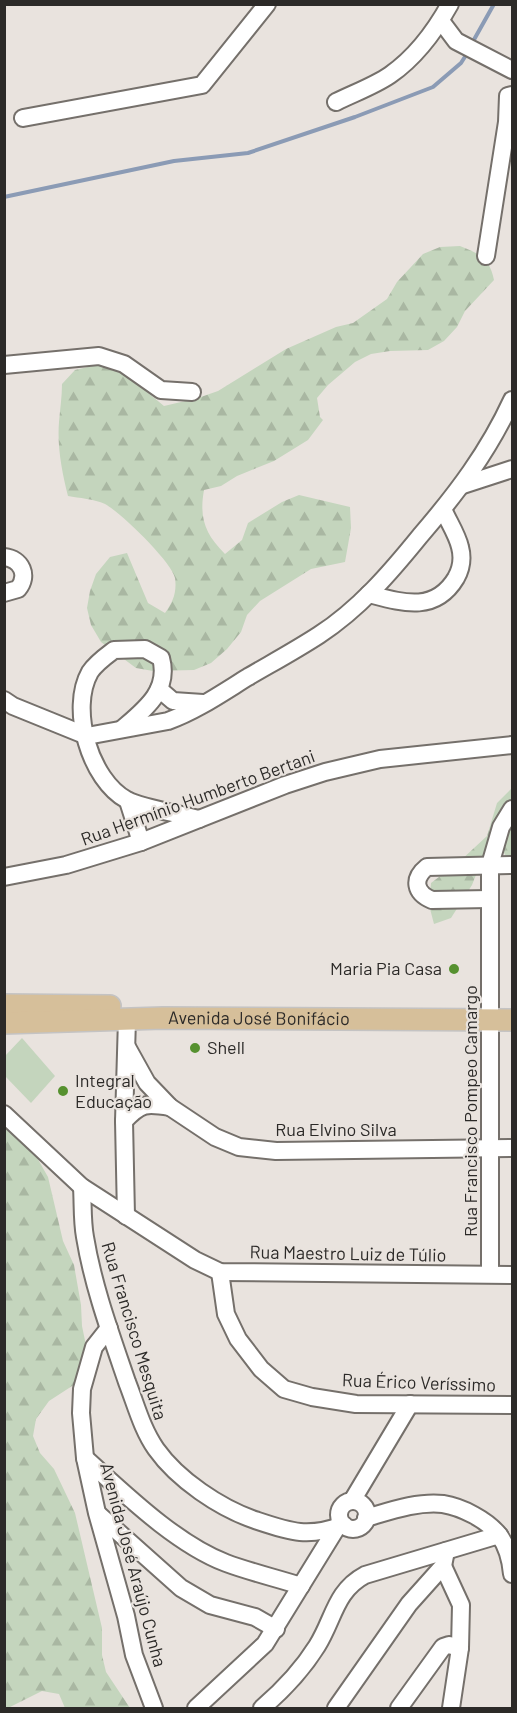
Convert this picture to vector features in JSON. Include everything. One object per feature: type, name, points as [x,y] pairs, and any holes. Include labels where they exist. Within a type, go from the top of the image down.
[{"type":"main road","name":"Avenida José Bonifácio","points":[[4,1005],[491,1013],[513,1020]]},
{"type":"main road","name":"Avenida José Bonifácio","points":[[4,1023],[491,1013],[513,1007]]},
{"type":"street","points":[[23,118],[202,85],[267,4]]},
{"type":"street","points":[[336,102],[388,76],[410,59],[441,21],[450,4]]},
{"type":"street","points":[[441,21],[456,41],[513,70]]},
{"type":"street","points":[[486,256],[507,122],[508,96],[513,95]]},
{"type":"street","points":[[4,365],[99,356],[124,364],[161,390],[192,392]]},
{"type":"street","points":[[4,700],[13,706],[87,736],[168,721],[204,703],[320,634],[387,577],[462,485],[513,400]]},
{"type":"street","points":[[488,445],[492,457],[500,465],[513,469]]},
{"type":"street","points":[[462,485],[513,469]]},
{"type":"street","points":[[369,594],[400,602],[420,603],[439,598],[452,584],[461,569],[461,548],[443,509]]},
{"type":"street","points":[[4,558],[14,559],[19,563],[24,574],[18,589],[4,593]]},
{"type":"street","points":[[122,729],[150,705],[159,689],[163,665],[161,658],[145,649],[114,650],[91,671],[83,691],[82,715],[96,767],[109,787],[128,801],[199,819]]},
{"type":"street","points":[[159,689],[173,701],[204,703]]},
{"type":"street","name":"Rua Hermínio Humberto Bertani","points":[[4,877],[66,865],[141,842],[285,785],[369,762],[509,746]]},
{"type":"street","points":[[128,801],[141,842]]},
{"type":"street","name":"Rua Francisco Pompeo Camargo","points":[[490,1274],[490,865],[501,827],[513,809]]},
{"type":"street","points":[[489,899],[432,900],[424,897],[418,890],[416,881],[420,872],[427,867],[513,865]]},
{"type":"street","name":"Rua Francisco Mesquita","points":[[126,1216],[124,1121],[127,1019]]},
{"type":"street","name":"Rua Elvino Silva","points":[[127,1047],[147,1083],[170,1107],[215,1137],[240,1147],[276,1150],[513,1148]]},
{"type":"street","points":[[124,1121],[135,1109],[143,1105],[170,1107]]},
{"type":"street","points":[[4,1114],[82,1187],[195,1260],[220,1272]]},
{"type":"street","name":"Rua Francisco Mesquita","points":[[82,1187],[85,1234],[90,1265],[109,1328],[146,1433],[157,1451],[171,1467],[213,1500],[242,1515],[288,1531],[308,1533],[340,1525],[358,1528],[361,1509]]},
{"type":"street","name":"Rua Maestro Luiz de Túlio","points":[[220,1272],[513,1275]]},
{"type":"street","name":"Rua Érico Veríssimo","points":[[220,1272],[226,1314],[238,1340],[261,1369],[284,1389],[312,1397],[356,1404],[513,1405]]},
{"type":"street","name":"Avenida José Araújo Cunha","points":[[109,1328],[94,1347],[82,1389],[81,1413],[85,1458],[134,1654],[154,1708]]},
{"type":"street","points":[[361,1509],[370,1471],[410,1404]]},
{"type":"street","points":[[85,1458],[145,1512],[184,1540],[224,1562],[301,1586]]},
{"type":"street","points":[[196,1708],[250,1660],[276,1629],[340,1525],[339,1515],[342,1507],[396,1509],[426,1504],[444,1504],[477,1517],[499,1535],[507,1550],[513,1574]]},
{"type":"street","points":[[97,1513],[181,1588],[210,1605],[255,1617],[276,1629]]},
{"type":"street","points":[[262,1708],[296,1675],[313,1652],[342,1595],[352,1582],[365,1575],[444,1558],[499,1535]]},
{"type":"street","points":[[444,1558],[461,1605],[460,1648],[451,1708]]},
{"type":"street","points":[[336,1708],[444,1558]]},
{"type":"street","points":[[399,1708],[443,1647],[449,1645],[460,1648]]},
{"type":"green space","points":[[460,246],[487,262],[494,280],[465,311],[457,327],[444,341],[428,350],[371,354],[355,362],[328,385],[317,398],[320,417],[323,420],[308,440],[274,461],[237,476],[221,486],[204,490],[202,509],[205,525],[213,540],[225,554],[242,540],[248,523],[282,502],[299,495],[350,507],[351,528],[345,562],[311,569],[260,601],[247,615],[241,632],[227,649],[211,663],[194,670],[153,671],[136,668],[101,642],[91,625],[87,608],[96,574],[110,557],[127,553],[148,603],[165,613],[174,597],[175,578],[155,550],[112,509],[96,501],[68,496],[59,441],[62,384],[75,370],[92,366],[113,366],[137,376],[147,392],[164,406],[198,398],[218,391],[286,349],[336,327],[353,323],[387,299],[397,282],[423,254],[440,247]]},
{"type":"green space","points":[[512,788],[512,882],[509,862],[501,847],[485,852],[472,885],[451,918],[434,924],[429,905],[431,883],[487,836],[497,803]]},
{"type":"green space","points":[[22,1038],[55,1076],[31,1103],[5,1076],[5,1056]]},
{"type":"green space","points":[[4,1114],[27,1140],[48,1177],[63,1241],[74,1265],[89,1360],[86,1377],[49,1401],[36,1419],[33,1436],[40,1453],[54,1469],[75,1513],[102,1628],[102,1655],[106,1672],[130,1708],[65,1708],[59,1694],[42,1691],[5,1708]]},
{"type":"waterway","points":[[471,45],[494,4]]},
{"type":"waterway","points":[[4,197],[174,161],[248,153],[355,117],[433,87],[461,63],[468,52]]},
{"type":"place","name":"Maria Pia Casa","points":[[454,969]]},
{"type":"place","name":"Shell","points":[[195,1048]]},
{"type":"place","name":"Integral Educação","points":[[63,1091]]}]
